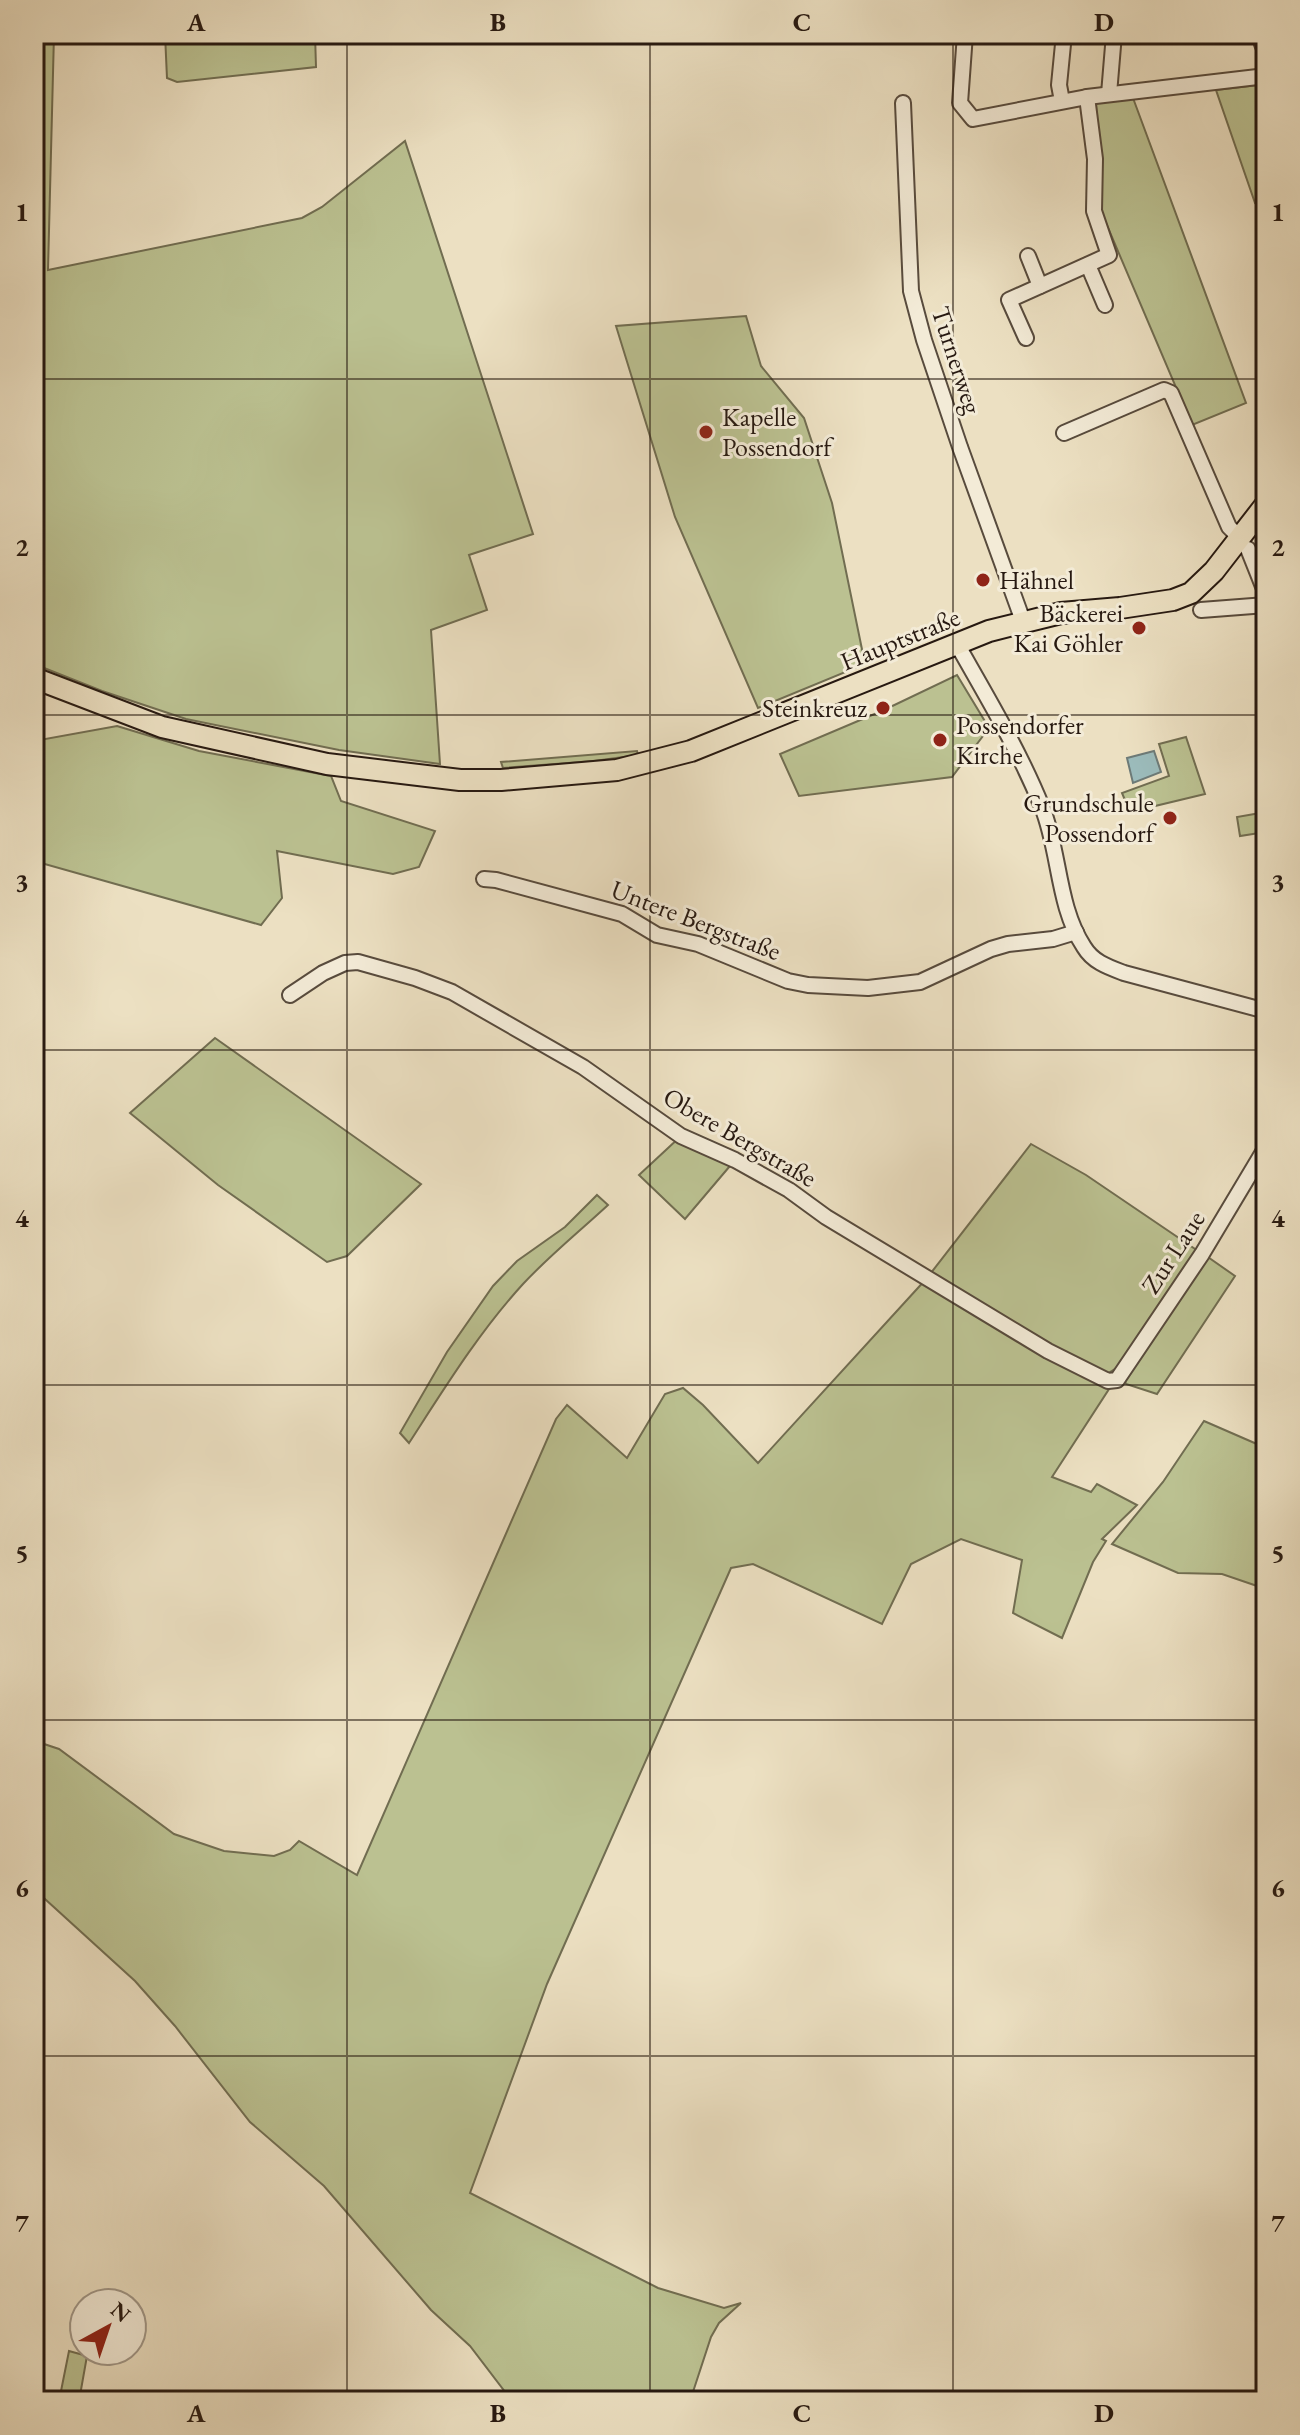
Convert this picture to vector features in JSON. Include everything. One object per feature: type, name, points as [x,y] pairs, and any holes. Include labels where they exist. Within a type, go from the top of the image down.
[{"type":"main road","name":"Hauptstraße","points":[[34,678],[162,727],[327,764],[460,780],[501,780],[617,770],[691,751],[957,644],[1023,621],[1061,613],[1173,600],[1191,593],[1244,544],[1266,504]]},
{"type":"street","points":[[965,34],[960,103],[973,119],[1087,97],[1266,76]]},
{"type":"street","points":[[1062,101],[1059,85],[1064,34]]},
{"type":"street","points":[[1109,94],[1114,34]]},
{"type":"street","points":[[1266,38],[1262,44],[1266,54]]},
{"type":"street","points":[[1026,338],[1009,300],[1109,255],[1094,211],[1095,159],[1087,97]]},
{"type":"street","name":"Turnerweg","points":[[903,103],[911,291],[960,447],[1023,621]]},
{"type":"street","points":[[1028,256],[1040,286]]},
{"type":"street","points":[[1088,265],[1105,305]]},
{"type":"street","points":[[1064,433],[1164,390],[1171,393],[1229,527],[1244,544],[1266,594]]},
{"type":"street","points":[[1201,610],[1266,605]]},
{"type":"street","points":[[957,644],[1005,729],[1043,809],[1076,932],[1085,948],[1104,965],[1169,987],[1266,1011]]},
{"type":"street","name":"Untere Bergstraße","points":[[484,879],[613,911],[657,935],[698,944],[788,981],[808,985],[868,988],[920,982],[991,949],[1076,932]]},
{"type":"street","name":"Obere Bergstraße","points":[[290,995],[323,973],[345,963],[358,962],[452,992],[583,1067],[681,1136],[735,1160],[789,1190],[826,1217],[1048,1351],[1097,1378],[1117,1380]]},
{"type":"street","name":"Zur Laue","points":[[1117,1380],[1202,1254],[1266,1147]]},
{"type":"green space","points":[[34,34],[54,34],[48,270],[302,218],[322,207],[405,141],[533,534],[469,555],[487,610],[431,630],[440,764],[339,750],[186,719],[34,664]]},
{"type":"green space","points":[[165,34],[315,34],[316,67],[177,82],[167,78]]},
{"type":"green space","points":[[1266,84],[1266,199],[1255,203],[1216,90]]},
{"type":"green space","points":[[1133,98],[1246,403],[1192,425],[1100,209],[1096,103]]},
{"type":"green space","points":[[746,316],[761,366],[804,418],[832,503],[865,664],[758,708],[675,517],[616,326]]},
{"type":"green space","points":[[957,675],[989,728],[952,777],[799,796],[780,754]]},
{"type":"green space","points":[[117,726],[199,751],[331,776],[341,801],[435,831],[419,867],[393,874],[277,851],[282,898],[261,925],[34,861],[34,741]]},
{"type":"green space","points":[[1186,737],[1205,794],[1130,812],[1122,793],[1169,776],[1159,744]]},
{"type":"green space","points":[[637,751],[638,755],[594,761],[503,768],[501,762]]},
{"type":"green space","points":[[1266,812],[1266,832],[1240,836],[1237,817]]},
{"type":"green space","points":[[215,1038],[421,1184],[347,1256],[327,1262],[218,1185],[130,1113]]},
{"type":"green space","points":[[681,1136],[735,1160],[685,1219],[639,1175]]},
{"type":"green space","points":[[1031,1144],[1086,1175],[1198,1251],[1121,1365],[1107,1374],[1047,1356],[1109,1389],[1052,1477],[1091,1492],[1097,1484],[1137,1505],[1102,1539],[1106,1541],[1093,1562],[1062,1638],[1013,1613],[1022,1560],[961,1539],[911,1564],[882,1624],[753,1564],[731,1568],[547,1984],[470,2193],[658,2288],[724,2308],[741,2303],[719,2323],[711,2337],[690,2401],[512,2401],[470,2346],[431,2310],[324,2186],[250,2122],[175,2026],[135,1981],[34,1889],[34,1746],[38,1742],[59,1749],[174,1834],[224,1851],[274,1856],[290,1850],[299,1841],[357,1875],[556,1419],[567,1405],[627,1458],[665,1394],[683,1388],[758,1463],[927,1278]]},
{"type":"green space","points":[[597,1195],[608,1205],[543,1264],[507,1302],[463,1361],[409,1443],[400,1433],[447,1352],[493,1286],[517,1261],[565,1227]]},
{"type":"green space","points":[[1205,1255],[1235,1276],[1157,1394],[1126,1384],[1123,1377]]},
{"type":"green space","points":[[1204,1421],[1266,1448],[1266,1589],[1222,1574],[1178,1573],[1112,1544],[1163,1482]]},
{"type":"green space","points":[[68,2356],[68,2367],[85,2367],[79,2401],[59,2401]]},
{"type":"water","points":[[1154,751],[1161,772],[1133,783],[1127,758]]},
{"type":"waterway","points":[[1257,1035],[1262,1036]]},
{"type":"place","name":"Kapelle Possendorf","points":[[706,432]]},
{"type":"place","name":"Hähnel","points":[[983,580]]},
{"type":"place","name":"Bäckerei Kai Göhler","points":[[1139,628]]},
{"type":"place","name":"Steinkreuz","points":[[883,708]]},
{"type":"place","name":"Possendorfer Kirche","points":[[940,740]]},
{"type":"place","name":"Grundschule Possendorf","points":[[1170,818]]}]
